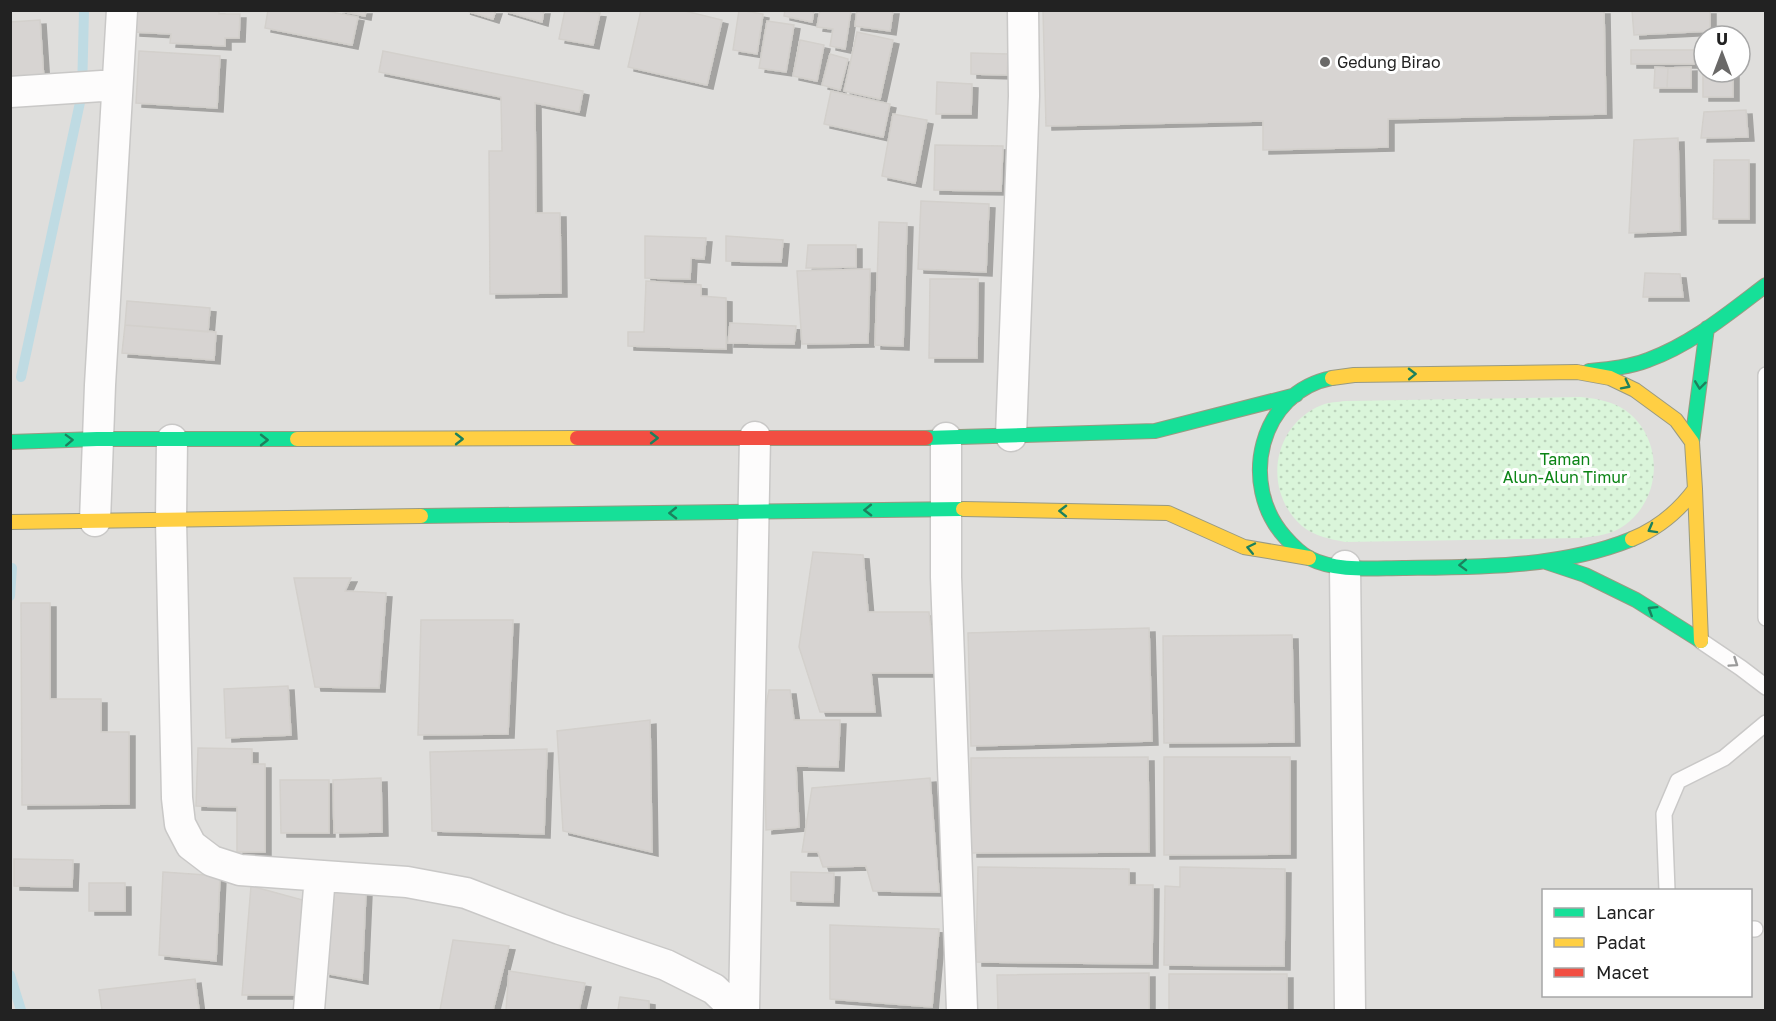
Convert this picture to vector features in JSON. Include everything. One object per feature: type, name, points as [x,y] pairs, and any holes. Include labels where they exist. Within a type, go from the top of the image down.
[{"type":"street","points":[[94,521],[111,86],[122,10]]},
{"type":"street","points":[[1011,436],[1024,96],[1023,10]]},
{"type":"street","points":[[10,92],[111,86]]},
{"type":"street","points":[[10,442],[98,439],[946,438],[1155,431],[1296,394],[1323,380],[1354,375],[1577,372],[1606,369],[1647,360],[1665,353],[1707,328],[1766,285]]},
{"type":"street","points":[[1701,641],[1692,442],[1707,328]]},
{"type":"street","points":[[1577,372],[1610,378],[1635,390],[1676,420],[1692,442]]},
{"type":"street","points":[[1296,394],[1274,417],[1261,445],[1258,476],[1263,505],[1278,530],[1309,558]]},
{"type":"street","points":[[744,1011],[755,437]]},
{"type":"street","points":[[946,438],[946,578],[962,1011]]},
{"type":"street","points":[[172,440],[171,520],[177,798],[180,824],[191,845],[212,861],[240,870],[407,882],[466,892],[560,929],[666,965],[714,989],[736,1011]]},
{"type":"street","points":[[10,522],[946,509],[1168,513],[1244,547],[1345,566],[1368,568],[1546,562],[1600,551],[1657,527],[1678,512],[1695,489]]},
{"type":"street","points":[[1546,562],[1585,575],[1636,600],[1701,641]]},
{"type":"street","points":[[1345,566],[1350,1011]]},
{"type":"street","points":[[309,1011],[320,876]]},
{"type":"lane","points":[[1766,375],[1766,618]]},
{"type":"lane","points":[[1701,641],[1766,687]]},
{"type":"lane","points":[[1667,889],[1664,814],[1678,781],[1724,758],[1766,723]]},
{"type":"shaded area","points":[[11,11],[1765,11],[1765,1010],[11,1010]]},
{"type":"green space","name":"Taman Alun-Alun Timur","points":[[1581,397],[1610,402],[1625,410],[1638,422],[1647,436],[1652,451],[1654,467],[1647,499],[1638,513],[1625,525],[1609,533],[1581,538],[1345,542],[1317,535],[1302,526],[1289,512],[1281,495],[1278,460],[1283,443],[1292,427],[1305,415],[1325,404],[1345,401]]},
{"type":"building","points":[[134,10],[219,10],[219,14],[240,14],[239,38],[225,38],[225,46],[170,43],[171,34],[134,32]]},
{"type":"building","points":[[268,10],[320,10],[358,17],[352,45],[265,28]]},
{"type":"building","points":[[336,10],[366,10],[365,16]]},
{"type":"building","points":[[464,10],[496,10],[493,19]]},
{"type":"building","points":[[502,10],[544,10],[542,22]]},
{"type":"building","points":[[565,10],[600,13],[593,45],[559,39]]},
{"type":"building","points":[[641,10],[681,10],[722,20],[707,85],[628,67]]},
{"type":"building","points":[[739,10],[763,14],[757,54],[733,50]]},
{"type":"building","points":[[785,10],[814,10],[812,22],[784,16]]},
{"type":"building","points":[[820,10],[851,10],[845,49],[830,46],[833,29],[817,27]]},
{"type":"building","points":[[857,10],[893,10],[890,31],[855,26]]},
{"type":"building","name":"Gedung Birao","points":[[1043,10],[1604,10],[1606,114],[1388,119],[1388,147],[1263,150],[1263,121],[1046,126]]},
{"type":"building","points":[[1632,10],[1710,10],[1710,24],[1692,24],[1692,32],[1634,35]]},
{"type":"building","points":[[40,20],[44,81],[10,83],[10,22]]},
{"type":"building","points":[[767,21],[794,25],[786,72],[759,68]]},
{"type":"building","points":[[857,32],[893,40],[880,99],[844,91]]},
{"type":"building","points":[[800,40],[824,45],[817,81],[793,76]]},
{"type":"building","points":[[1631,50],[1692,50],[1692,64],[1631,64]]},
{"type":"building","points":[[139,51],[220,56],[217,108],[136,103]]},
{"type":"building","points":[[383,51],[583,91],[579,112],[535,103],[536,213],[560,213],[561,293],[490,294],[489,151],[502,151],[501,97],[379,72]]},
{"type":"building","points":[[971,53],[1008,54],[1007,75],[971,74]]},
{"type":"building","points":[[830,54],[848,59],[840,90],[822,85]]},
{"type":"building","points":[[1655,67],[1668,68],[1667,88],[1654,88]]},
{"type":"building","points":[[1691,67],[1691,88],[1667,88],[1668,68]]},
{"type":"building","points":[[937,82],[972,84],[971,114],[936,114]]},
{"type":"building","points":[[1703,84],[1733,84],[1733,97],[1703,97]]},
{"type":"building","points":[[831,91],[890,104],[883,137],[824,124]]},
{"type":"building","points":[[1746,110],[1748,137],[1701,138],[1704,112]]},
{"type":"building","points":[[893,114],[927,120],[915,183],[882,176]]},
{"type":"building","points":[[1678,138],[1680,231],[1629,233],[1634,140]]},
{"type":"building","points":[[935,145],[1003,146],[1001,191],[934,190]]},
{"type":"building","points":[[1714,160],[1749,160],[1749,219],[1713,219]]},
{"type":"building","points":[[921,201],[989,204],[986,272],[918,269]]},
{"type":"building","points":[[879,222],[907,223],[903,346],[875,345]]},
{"type":"building","points":[[645,236],[706,238],[704,259],[691,258],[690,279],[645,278]]},
{"type":"building","points":[[726,236],[783,240],[781,262],[726,261]]},
{"type":"building","points":[[808,245],[856,245],[856,267],[806,268]]},
{"type":"building","points":[[870,269],[868,343],[802,344],[797,271]]},
{"type":"building","points":[[1645,273],[1680,274],[1683,297],[1643,297]]},
{"type":"building","points":[[930,279],[978,279],[977,358],[929,358]]},
{"type":"building","points":[[646,281],[701,285],[701,296],[726,298],[726,349],[628,346],[628,332],[644,332]]},
{"type":"building","points":[[127,301],[210,308],[208,332],[125,325]]},
{"type":"building","points":[[730,323],[796,326],[794,344],[728,343]]},
{"type":"building","points":[[125,325],[216,332],[214,360],[122,353]]},
{"type":"building","points":[[813,552],[863,555],[868,612],[929,612],[935,673],[871,673],[875,712],[820,712],[799,647]]},
{"type":"building","points":[[294,578],[351,578],[345,591],[386,593],[379,688],[315,687]]},
{"type":"building","points":[[21,603],[50,603],[50,699],[101,699],[101,732],[129,732],[129,804],[22,805]]},
{"type":"building","points":[[421,620],[513,620],[508,734],[418,735]]},
{"type":"building","points":[[1149,628],[1152,741],[971,746],[968,633]]},
{"type":"building","points":[[1292,635],[1294,742],[1164,743],[1163,636]]},
{"type":"building","points":[[288,686],[291,735],[226,738],[224,689]]},
{"type":"building","points":[[769,690],[790,690],[794,720],[840,720],[838,767],[796,766],[799,827],[766,830],[764,715]]},
{"type":"building","points":[[650,720],[652,852],[563,831],[557,731]]},
{"type":"building","points":[[198,748],[252,749],[252,764],[265,764],[265,852],[237,852],[237,807],[196,806]]},
{"type":"building","points":[[547,749],[544,834],[432,831],[430,752]]},
{"type":"building","points":[[1148,757],[1149,852],[971,853],[971,758]]},
{"type":"building","points":[[1164,757],[1290,757],[1290,854],[1164,855]]},
{"type":"building","points":[[381,778],[382,832],[334,833],[333,780]]},
{"type":"building","points":[[930,778],[939,892],[873,891],[866,866],[823,867],[818,852],[802,852],[812,788]]},
{"type":"building","points":[[280,780],[329,780],[329,833],[281,833]]},
{"type":"building","points":[[14,859],[73,860],[72,887],[14,886]]},
{"type":"building","points":[[978,867],[1129,869],[1129,885],[1153,885],[1152,964],[976,962]]},
{"type":"building","points":[[1180,867],[1285,869],[1284,966],[1164,965],[1165,886],[1180,887]]},
{"type":"building","points":[[163,872],[220,876],[216,961],[159,955]]},
{"type":"building","points":[[791,872],[834,873],[833,902],[791,901]]},
{"type":"building","points":[[89,883],[125,883],[125,911],[89,911]]},
{"type":"building","points":[[251,886],[310,902],[304,995],[242,995]]},
{"type":"building","points":[[332,890],[366,891],[362,980],[324,973]]},
{"type":"building","points":[[830,925],[939,929],[932,1007],[830,999]]},
{"type":"building","points":[[453,940],[509,946],[493,1010],[440,1010]]},
{"type":"building","points":[[509,971],[585,983],[579,1010],[506,1010]]},
{"type":"building","points":[[1149,973],[1149,1010],[998,1010],[997,975]]},
{"type":"building","points":[[1169,974],[1287,974],[1287,1010],[1169,1010]]},
{"type":"building","points":[[195,979],[199,1010],[102,1010],[99,990]]},
{"type":"building","points":[[620,997],[649,1001],[649,1010],[618,1010]]},
{"type":"waterway","points":[[21,377],[82,93],[84,10]]},
{"type":"waterway","points":[[10,596],[12,568]]},
{"type":"waterway","points":[[10,975],[21,1010]]},
{"type":"traffic: fast","points":[[1589,371],[1634,364],[1664,353],[1710,327],[1766,285]]},
{"type":"traffic: fast","points":[[1692,442],[1707,328]]},
{"type":"traffic: fast","points":[[1332,378],[1307,387],[1287,401],[1273,421],[1264,443],[1260,468],[1262,492],[1271,516],[1288,540],[1309,558],[1331,565],[1355,568],[1490,566],[1577,556],[1632,539]]},
{"type":"traffic: fast","points":[[926,438],[1155,431],[1296,395]]},
{"type":"traffic: fast","points":[[10,442],[97,439],[297,439]]},
{"type":"traffic: fast","points":[[421,516],[963,509]]},
{"type":"traffic: fast","points":[[1546,562],[1585,575],[1636,600],[1701,641]]},
{"type":"traffic: slow","points":[[1577,372],[1610,378],[1635,390],[1676,420],[1692,442],[1695,489],[1667,518],[1651,530],[1632,539]]},
{"type":"traffic: slow","points":[[1332,378],[1354,375],[1577,372]]},
{"type":"traffic: slow","points":[[297,439],[577,438]]},
{"type":"traffic: slow","points":[[1695,489],[1701,641]]},
{"type":"traffic: slow","points":[[963,509],[1168,513],[1244,547],[1309,558]]},
{"type":"traffic: slow","points":[[10,522],[421,516]]},
{"type":"traffic: jam","points":[[577,438],[926,438]]},
{"type":"place","name":"Gedung Birao","points":[[1325,62]]}]
